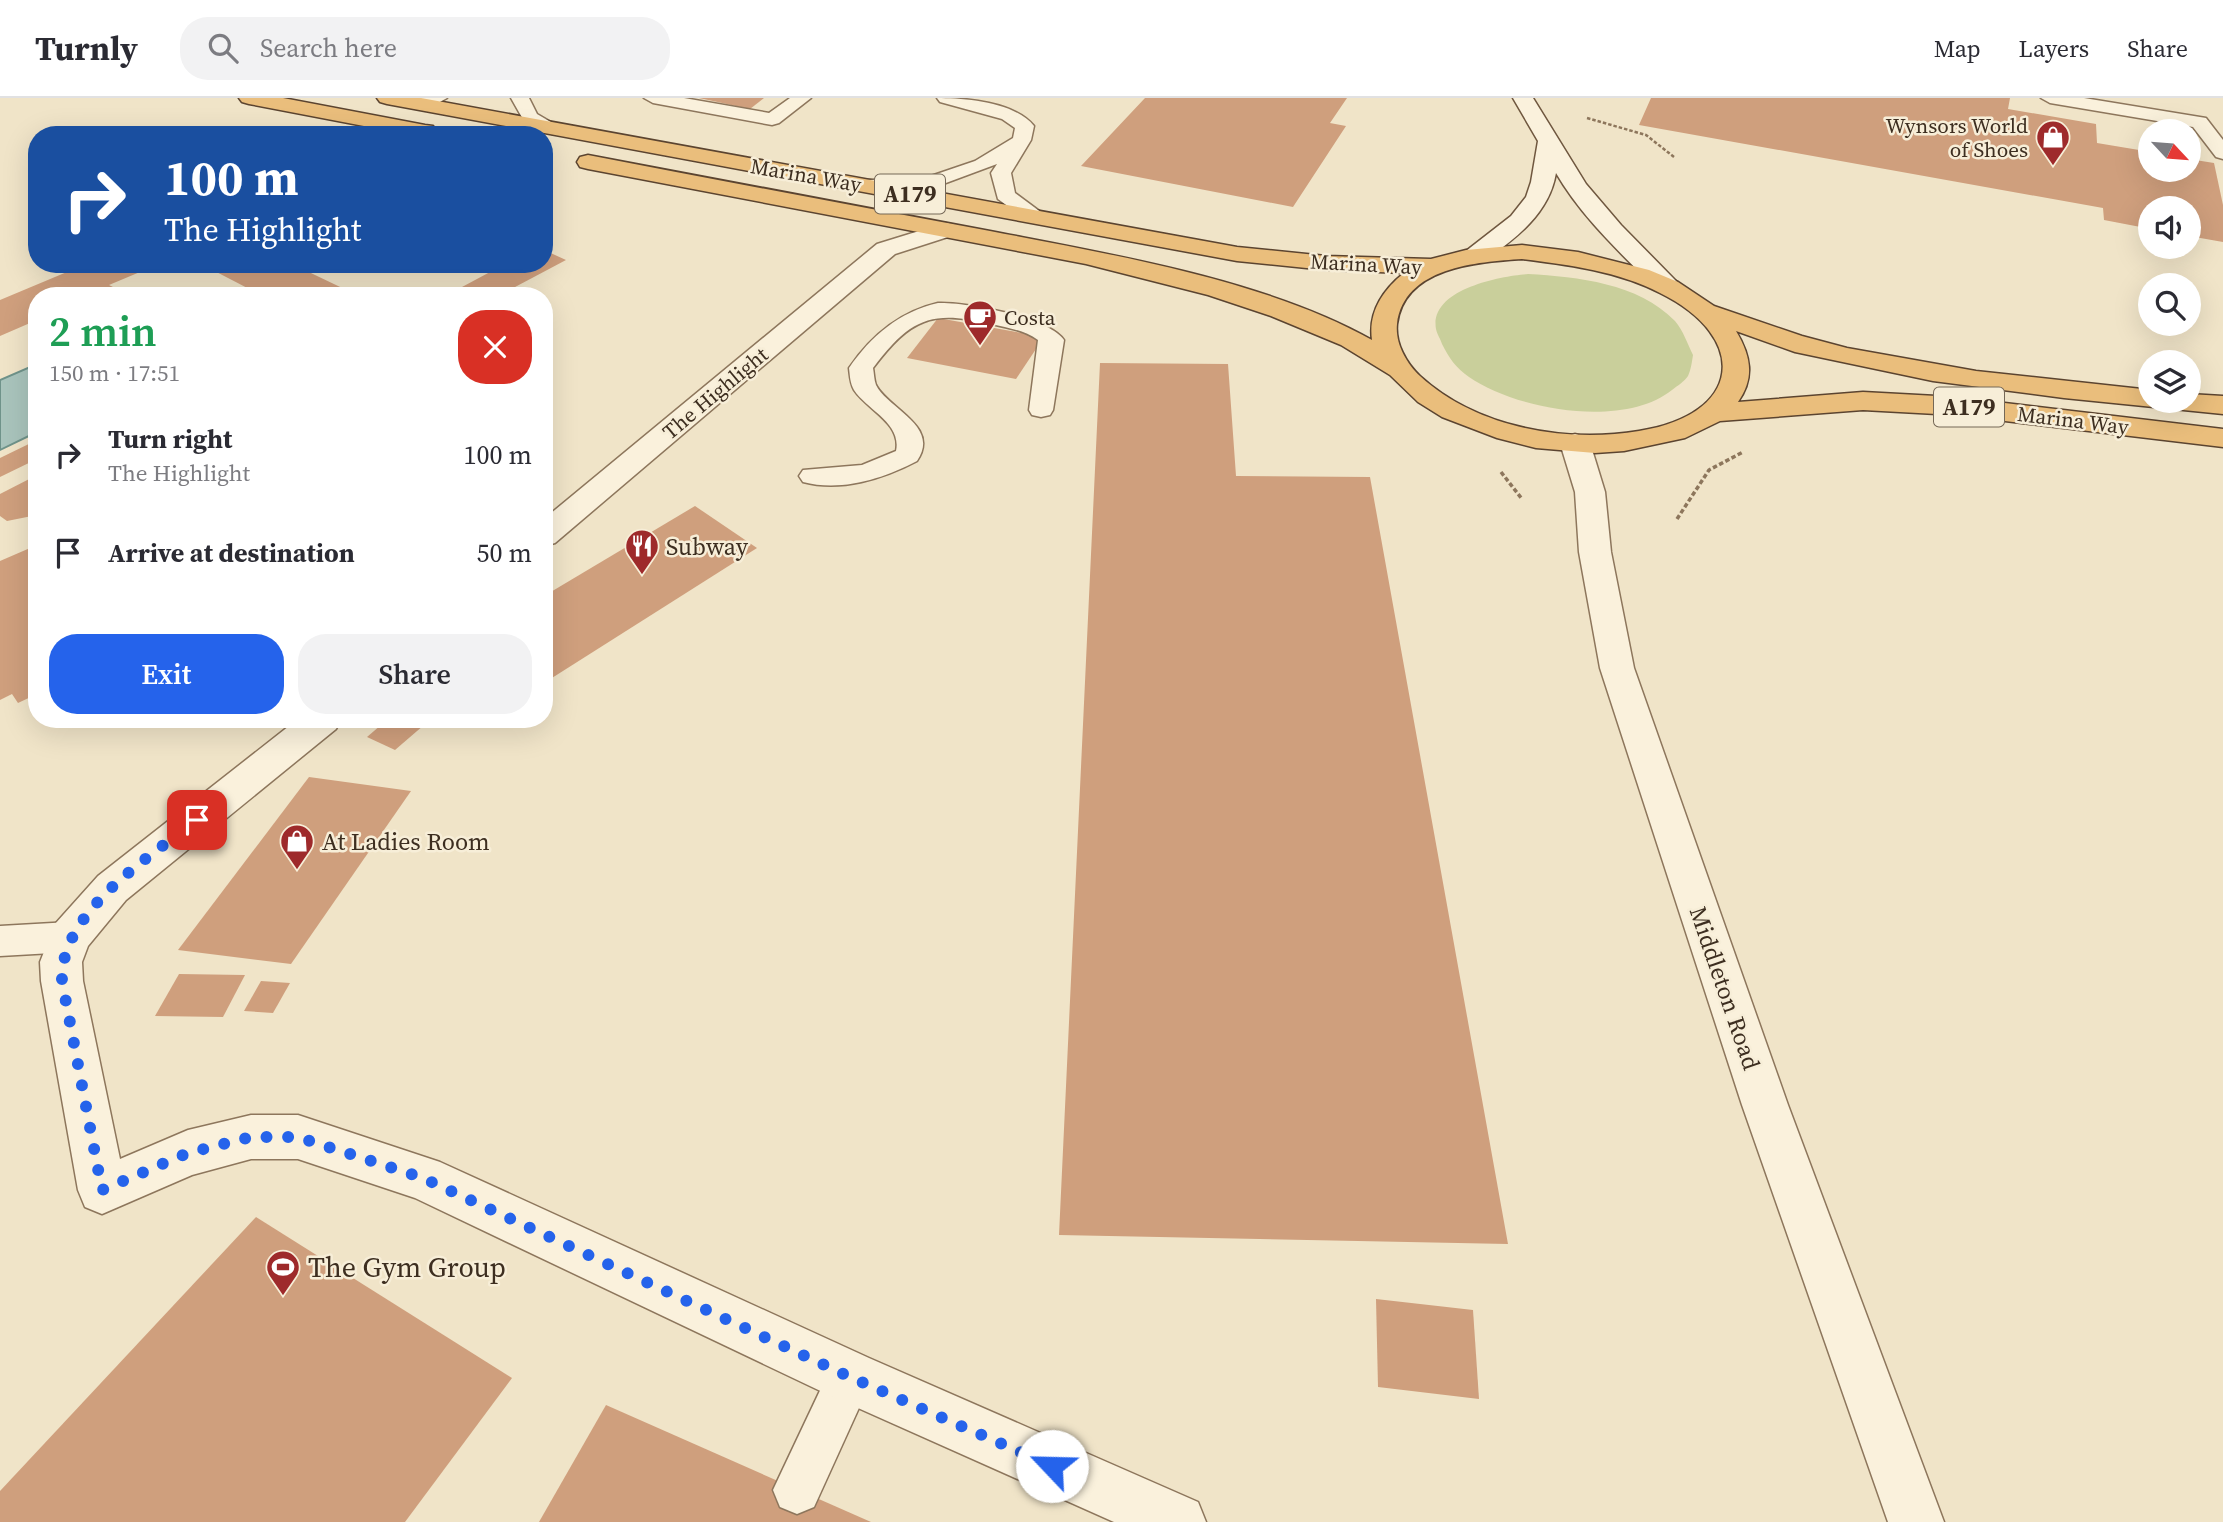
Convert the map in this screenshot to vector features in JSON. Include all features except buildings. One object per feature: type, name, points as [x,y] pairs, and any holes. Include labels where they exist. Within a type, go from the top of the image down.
[{"type":"highway","points":[[249,98],[397,126]]},
{"type":"highway","name":"Marina Way","points":[[392,99],[541,126]]},
{"type":"highway","name":"Marina Way","points":[[553,128],[1237,254],[1326,263],[1435,267]]},
{"type":"highway","name":"Marina Way","points":[[572,159],[1157,273],[1269,305],[1346,337],[1399,369]]},
{"type":"highway","name":"A179","points":[[1522,252],[1573,257],[1622,268],[1667,286],[1704,311],[1727,336],[1738,363],[1733,390],[1713,414],[1678,432],[1630,443],[1575,443],[1520,435],[1469,418],[1428,395],[1399,369],[1383,339],[1385,310],[1403,285],[1435,267],[1475,256],[1522,252]]},
{"type":"highway","name":"Marina Way","points":[[1704,311],[1802,345],[1857,359],[1970,378],[2138,397]]},
{"type":"highway","name":"Marina Way","points":[[1713,414],[1863,401],[1955,406],[2223,438]]},
{"type":"highway","points":[[2201,403],[2223,405]]},
{"type":"street","points":[[1523,98],[1547,143],[1576,187],[1612,230],[1667,286]]},
{"type":"street","points":[[1475,256],[1505,234],[1539,200],[1548,171],[1547,143]]},
{"type":"street","points":[[880,218],[886,249]]},
{"type":"street","name":"The Highlight","points":[[553,528],[886,249],[945,230]]},
{"type":"street","name":"Middleton Road","points":[[1575,443],[1590,492],[1595,552],[1617,668],[1765,1105],[1916,1522]]},
{"type":"street","points":[[312,728],[112,888],[70,937],[61,962],[62,981],[102,1190],[188,1153],[251,1137],[298,1137],[423,1178],[850,1377],[1178,1522]]},
{"type":"lane","points":[[392,99],[438,98]]},
{"type":"lane","points":[[520,98],[530,117],[548,126]]},
{"type":"lane","points":[[653,98],[772,119],[802,98]]},
{"type":"lane","points":[[946,98],[1008,115],[1025,126],[1022,140],[1001,173],[1005,195],[1035,217]]},
{"type":"lane","points":[[2050,98],[2199,122],[2223,153]]},
{"type":"lane","points":[[867,186],[927,184],[982,165],[1022,140]]},
{"type":"lane","points":[[813,475],[847,477],[871,472],[908,455],[912,445],[908,430],[864,387],[861,368],[874,350],[902,327],[920,316],[938,310],[981,316],[1042,330],[1052,340],[1041,410]]},
{"type":"lane","points":[[0,940],[70,937]]},
{"type":"lane","points":[[797,1490],[850,1377]]},
{"type":"path","points":[[1587,118],[1646,135],[1674,157]]},
{"type":"path","points":[[1677,519],[1709,470],[1745,451]]},
{"type":"path","points":[[1498,467],[1522,499]]},
{"type":"green space","points":[[1528,274],[1606,284],[1643,298],[1660,308],[1678,325],[1693,355],[1688,376],[1672,390],[1651,402],[1626,409],[1599,412],[1541,406],[1489,389],[1469,377],[1445,349],[1436,329],[1437,315],[1444,304],[1469,287]]},
{"type":"water","points":[[28,368],[28,436],[0,450],[0,380]]},
{"type":"place","name":"Wynsors World of Shoes","points":[[2053,167]]},
{"type":"place","name":"Costa","points":[[980,347]]},
{"type":"place","name":"Subway","points":[[642,576]]},
{"type":"place","name":"At Ladies Room","points":[[297,871]]},
{"type":"place","name":"The Gym Group","points":[[283,1297]]},
{"type":"route","points":[[197,820],[112,888],[89,912],[70,937],[61,962],[62,981],[102,1190],[188,1153],[251,1137],[298,1137],[423,1178],[850,1377],[1052,1466]]}]
